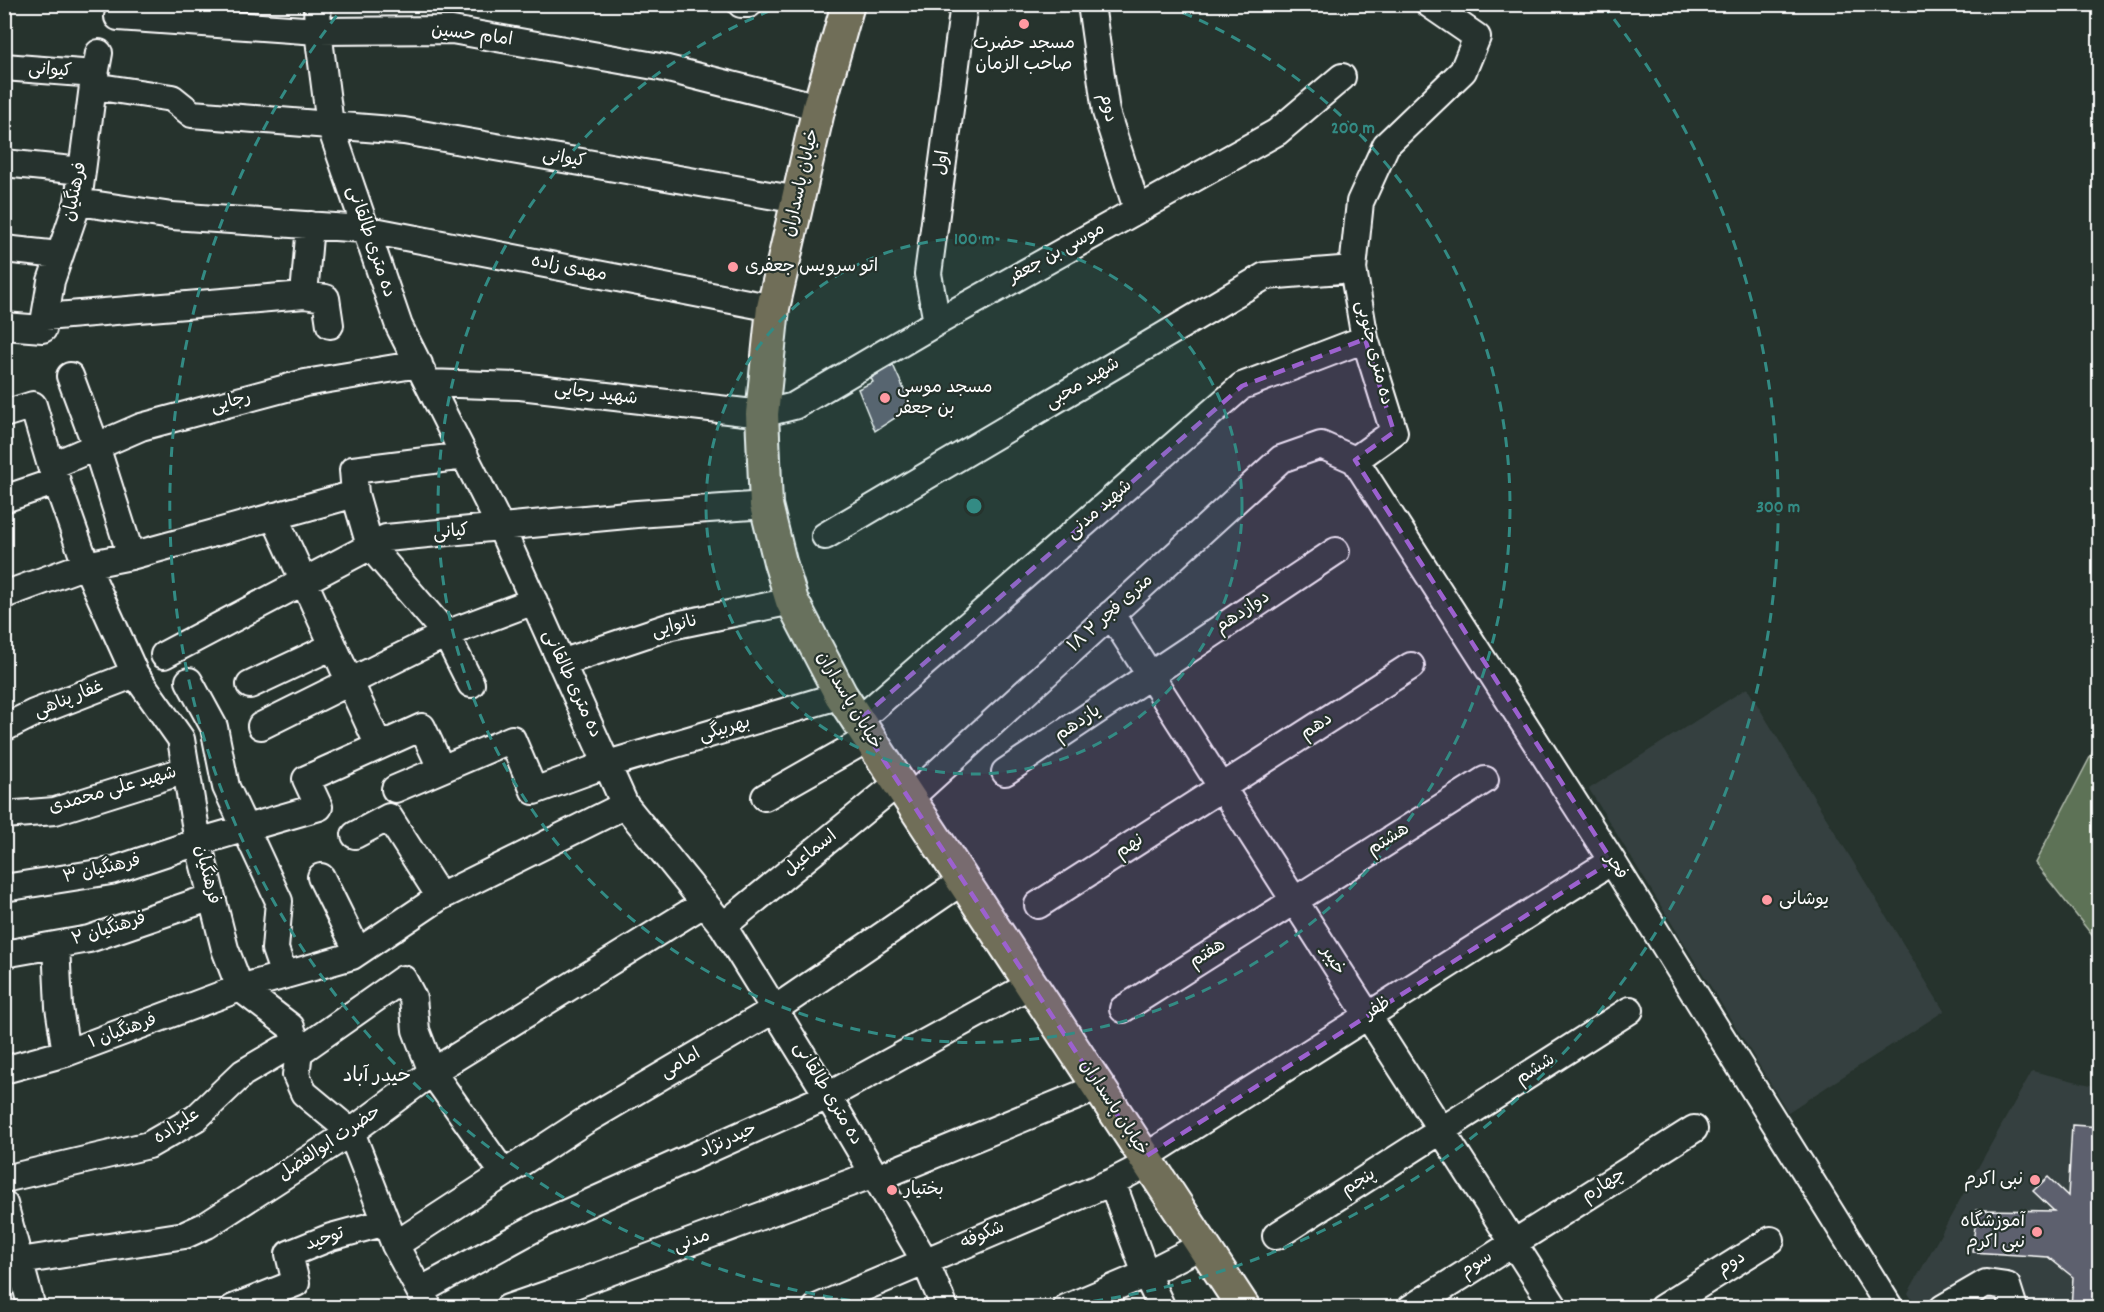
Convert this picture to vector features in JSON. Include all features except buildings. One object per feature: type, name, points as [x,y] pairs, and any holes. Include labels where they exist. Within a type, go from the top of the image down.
[{"type":"main road","name":"خیابان پاسداران","points":[[848,4],[819,106],[773,308],[762,414],[766,505],[792,601],[842,695],[864,730],[1244,1308]]},
{"type":"street","name":"ده متری طالقانی","points":[[317,4],[318,31],[330,125],[399,326],[501,528],[625,805],[723,926],[828,1096],[925,1261],[945,1308]]},
{"type":"street","points":[[741,4],[749,4]]},
{"type":"street","name":"اول","points":[[937,322],[928,274],[964,4]]},
{"type":"street","name":"دوم","points":[[1091,4],[1106,112],[1137,209]]},
{"type":"street","name":"ده متری جنوبی","points":[[1355,460],[1394,432],[1365,339],[1353,269],[1360,202],[1386,145],[1464,71],[1477,37],[1429,4]]},
{"type":"street","name":"امام حسین","points":[[118,17],[318,31],[452,30],[660,67],[819,106]]},
{"type":"street","name":"کیوانی","points":[[4,68],[96,71],[172,98],[192,114],[404,131],[798,200]]},
{"type":"street","name":"فرهنگیان","points":[[44,324],[51,281],[78,202],[96,71]]},
{"type":"street","name":"موسی بن جعفر","points":[[762,414],[794,406],[937,322],[1277,132],[1342,77]]},
{"type":"street","points":[[4,163],[82,171]]},
{"type":"street","name":"مهدی زاده","points":[[78,202],[172,216],[364,229],[773,308]]},
{"type":"street","points":[[304,295],[310,225]]},
{"type":"street","points":[[4,249],[59,255]]},
{"type":"street","name":"شهید محبی","points":[[825,536],[1265,276],[1353,269]]},
{"type":"street","points":[[4,326],[44,324],[304,295],[326,298],[330,325]]},
{"type":"street","name":"شهید مدنی","points":[[765,797],[864,730],[1242,386],[1365,339]]},
{"type":"street","name":"شهید رجایی","points":[[423,374],[762,414]]},
{"type":"street","name":"رجایی","points":[[4,499],[54,474],[96,446],[141,427],[305,383],[423,374]]},
{"type":"street","points":[[70,376],[96,446],[131,556]]},
{"type":"street","name":"فرهنگیان","points":[[4,414],[33,405],[86,566],[135,674],[181,739],[198,842],[225,950],[240,988]]},
{"type":"street","name":"۱۸ متری فجر ۲","points":[[905,790],[1111,614],[1281,459],[1321,445],[1355,460]]},
{"type":"street","points":[[465,456],[353,470],[356,494],[370,546],[446,634],[471,684]]},
{"type":"street","name":"فجر","points":[[1355,460],[1611,861],[1890,1308]]},
{"type":"street","points":[[4,594],[86,566],[131,556],[356,494]]},
{"type":"street","name":"کیانی","points":[[164,655],[386,538],[638,514],[766,505]]},
{"type":"street","points":[[274,516],[378,746],[422,727],[441,768],[395,789]]},
{"type":"street","name":"دوازدهم","points":[[1150,675],[1336,551]]},
{"type":"street","points":[[261,726],[446,634],[534,601]]},
{"type":"street","name":"نانوایی","points":[[561,663],[671,626],[792,601]]},
{"type":"street","name":"خیبر","points":[[1111,614],[1555,1308]]},
{"type":"street","points":[[250,685],[333,646]]},
{"type":"street","name":"دهم","points":[[1222,788],[1412,666]]},
{"type":"street","name":"غفار پناهی","points":[[4,728],[34,713],[135,674]]},
{"type":"street","name":"یازدهم","points":[[1005,772],[1150,675]]},
{"type":"street","points":[[189,681],[214,727],[226,787],[279,901],[275,949],[284,975]]},
{"type":"street","name":"بهربیگی","points":[[441,768],[512,739],[534,791],[608,764],[842,695]]},
{"type":"street","name":"فرهنگیان ۳","points":[[4,888],[111,871],[198,842],[319,807],[306,779],[378,746]]},
{"type":"street","name":"شهید علی محمدی","points":[[4,816],[55,811],[186,770]]},
{"type":"street","name":"هشتم","points":[[1293,900],[1485,780]]},
{"type":"street","name":"نهم","points":[[1038,905],[1222,788]]},
{"type":"street","name":"اسماعیل","points":[[723,926],[905,790]]},
{"type":"street","name":"فرهنگیان ۱","points":[[4,1070],[66,1053],[240,988],[352,956],[440,897],[625,805]]},
{"type":"street","points":[[355,835],[389,817],[440,897]]},
{"type":"street","name":"ظفر","points":[[1147,1160],[1367,1016],[1611,861]]},
{"type":"street","points":[[321,877],[358,952]]},
{"type":"street","name":"امامی","points":[[391,1234],[504,1174],[585,1121],[775,1009],[964,880]]},
{"type":"street","name":"فرهنگیان ۲","points":[[4,954],[88,939],[212,897]]},
{"type":"street","name":"هفتم","points":[[1123,1009],[1293,900]]},
{"type":"street","name":"حضرت ابوالفضل","points":[[21,1261],[185,1235],[207,1225],[351,1132],[432,1072],[705,903]]},
{"type":"street","points":[[56,945],[59,1007],[66,1053]]},
{"type":"street","name":"علیزاده","points":[[4,1179],[149,1145],[196,1118],[243,1073],[282,1050],[298,1049],[403,979],[413,998],[416,1030],[432,1072]]},
{"type":"street","name":"حیدرنژاد","points":[[424,1299],[542,1224],[828,1096],[1032,984]]},
{"type":"street","points":[[240,988],[291,1026],[298,1049],[296,1075],[304,1093],[351,1132],[391,1234],[424,1299]]},
{"type":"street","name":"ششم","points":[[1441,1131],[1630,1010]]},
{"type":"street","points":[[432,1072],[504,1174]]},
{"type":"street","name":"مدنی","points":[[508,1308],[875,1176],[1099,1087]]},
{"type":"street","name":"چهارم","points":[[1513,1242],[1694,1129]]},
{"type":"street","name":"پنجم","points":[[1276,1236],[1441,1131]]},
{"type":"street","name":"شکوفه","points":[[816,1308],[1112,1182],[1147,1160]]},
{"type":"street","points":[[1112,1182],[1146,1274],[1162,1308]]},
{"type":"street","points":[[4,1204],[32,1308]]},
{"type":"street","name":"توحید","points":[[234,1308],[296,1283],[289,1254],[331,1237],[391,1234]]},
{"type":"street","name":"دوم","points":[[1662,1308],[1771,1240]]},
{"type":"street","name":"سوم","points":[[1411,1308],[1513,1242]]},
{"type":"street","points":[[1066,1308],[1146,1274],[1203,1245]]},
{"type":"street","points":[[1943,1308],[1986,1283],[2007,1286],[2014,1308]]},
{"type":"highlighted area","points":[[1365,339],[1394,432],[1355,460],[1612,861],[1145,1157],[858,721],[1242,386]]},
{"type":"shaded area","name":"یوشانی","points":[[1747,688],[1944,1011],[1788,1112],[1589,789]]},
{"type":"shaded area","name":"نبی اکرم","points":[[2032,1071],[2099,1087],[2099,1307],[2021,1307],[1981,1272],[1927,1307],[1917,1307],[1908,1293]]},
{"type":"green space","points":[[2099,740],[2099,944],[2035,863]]},
{"type":"place","name":"مسجد حضرت صاحب الزمان","points":[[1024,24]]},
{"type":"place","name":"اتو سرویس جعفری","points":[[733,267]]},
{"type":"place","name":"مسجد موسی بن جعفر","points":[[885,398]]},
{"type":"place","name":"یوشانی","points":[[1767,900]]},
{"type":"place","name":"نبی اکرم","points":[[2035,1180]]},
{"type":"place","name":"بختیار","points":[[892,1190]]},
{"type":"place","name":"آموزشگاه نبی اکرم","points":[[2037,1232]]},
{"type":"district","name":"حیدر آباد","points":[[377,1077]]}]
